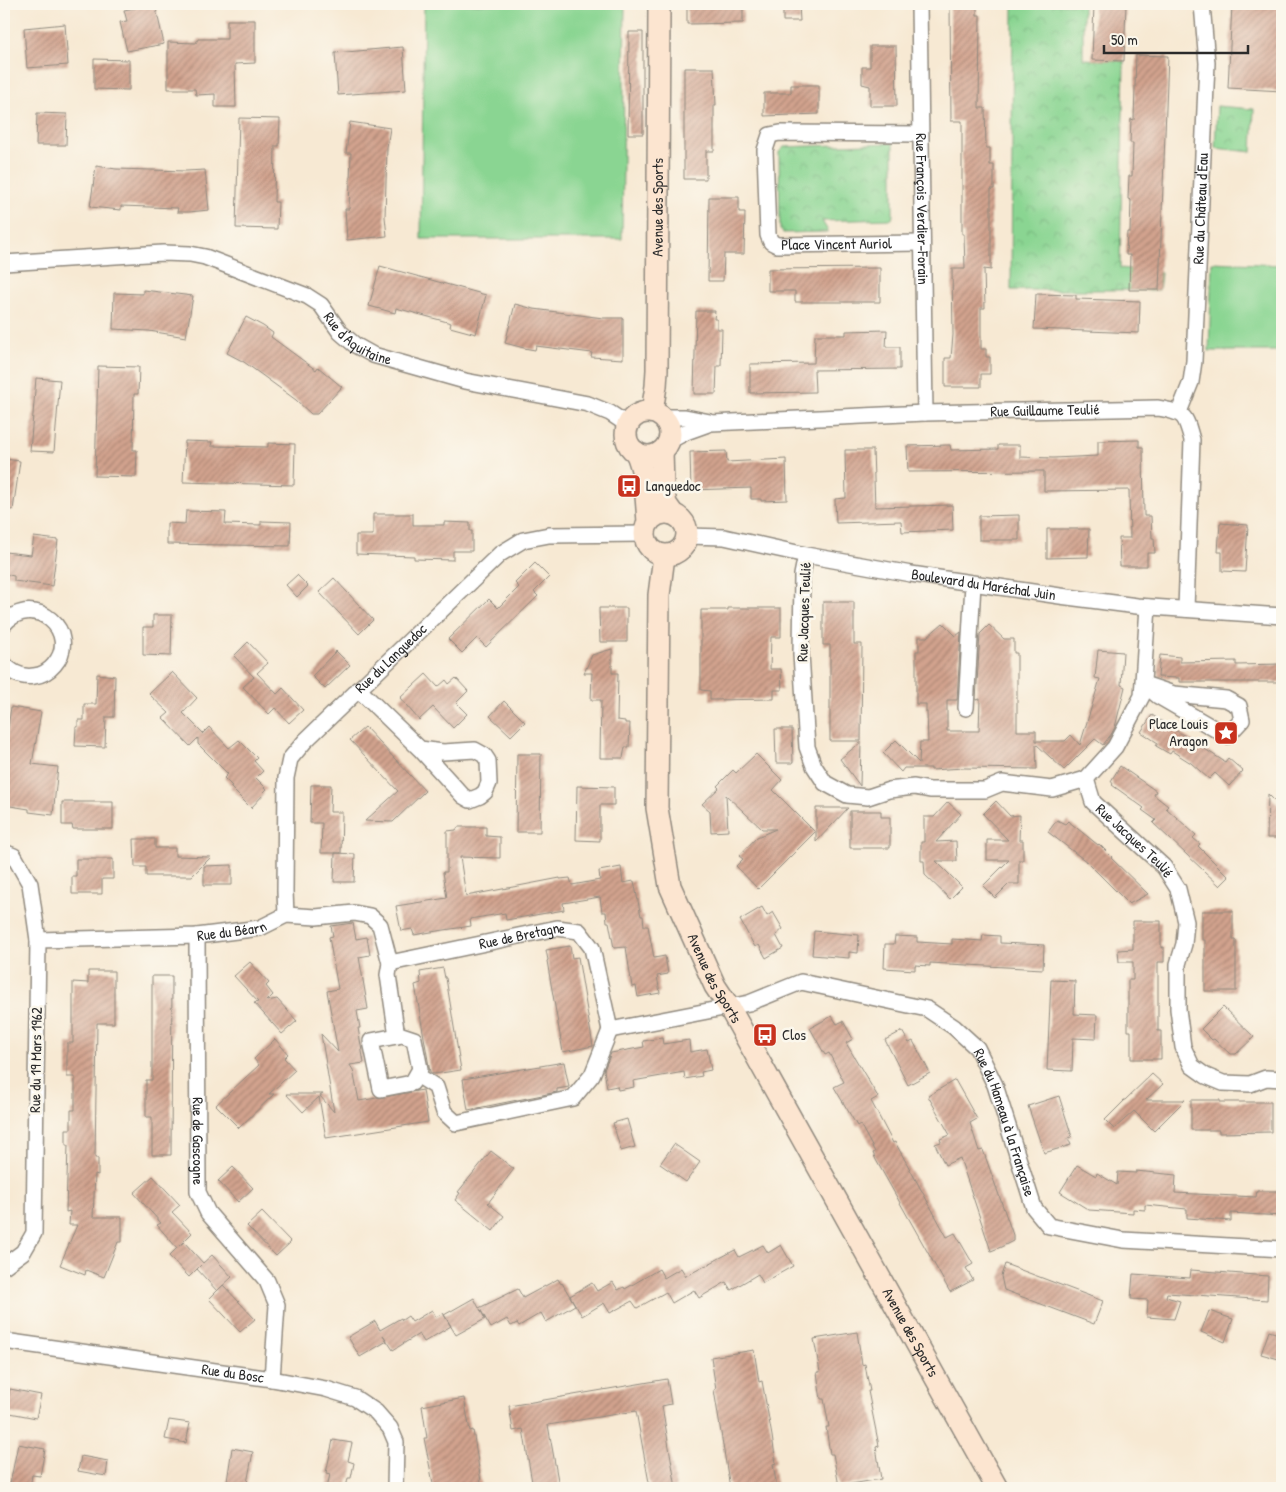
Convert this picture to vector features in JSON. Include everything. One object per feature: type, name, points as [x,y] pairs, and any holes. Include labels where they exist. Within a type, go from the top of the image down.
[{"type":"main road","name":"Avenue des Sports","points":[[658,414],[656,386],[659,4]]},
{"type":"main road","points":[[644,412],[658,414],[668,424],[671,433],[666,446],[664,487],[666,504],[673,514],[684,522],[687,536],[680,551],[664,556],[656,554],[645,542],[646,486],[641,464],[636,452],[627,440],[626,433],[631,419],[637,414],[644,412]]},
{"type":"main road","points":[[636,452],[650,456],[666,446]]},
{"type":"main road","points":[[646,528],[653,517],[659,514],[673,514]]},
{"type":"main road","name":"Avenue des Sports","points":[[664,556],[659,594],[657,808],[670,886],[715,986],[729,1007],[997,1488]]},
{"type":"street","name":"Rue François Verdier-Forain","points":[[919,4],[925,413]]},
{"type":"street","name":"Rue du Château d'Eau","points":[[1179,412],[1191,382],[1194,361],[1207,63],[1202,4]]},
{"type":"street","name":"Place Vincent Auriol","points":[[920,134],[780,133],[770,135],[765,150],[768,235],[771,242],[777,245],[922,243]]},
{"type":"street","name":"Rue d'Aquitaine","points":[[4,263],[163,253],[206,257],[307,296],[321,305],[340,332],[355,345],[373,355],[465,381],[588,404],[610,413],[628,425]]},
{"type":"street","name":"Rue Guillaume Teulié","points":[[658,414],[685,417],[711,423],[925,413],[1158,408],[1179,412]]},
{"type":"street","points":[[1179,412],[1187,422],[1192,440],[1186,609]]},
{"type":"street","name":"Rue Guillaume Teulié","points":[[666,446],[686,432],[711,423]]},
{"type":"street","name":"Rue du Languedoc","points":[[286,915],[286,778],[290,759],[305,741],[500,554],[511,546],[523,540],[550,535],[646,528]]},
{"type":"street","name":"Boulevard du Maréchal Juin","points":[[687,536],[724,537],[911,574],[973,584],[1148,607],[1282,616]]},
{"type":"street","name":"Rue Jacques Teulié","points":[[806,554],[802,576],[801,654],[807,747],[814,766],[825,783],[847,795],[868,797],[889,790],[914,787],[930,790],[985,790],[1002,784],[1052,789],[1086,779],[1092,802],[1164,867],[1178,889],[1186,922],[1184,944],[1178,964],[1178,1009],[1183,1047],[1192,1066],[1206,1076],[1223,1083],[1250,1084],[1266,1078],[1282,1079]]},
{"type":"street","points":[[966,708],[973,584]]},
{"type":"street","points":[[1086,779],[1115,747],[1142,696],[1148,607]]},
{"type":"street","points":[[4,624],[13,615],[34,611],[45,615],[53,621],[59,630],[62,641],[57,661],[50,670],[30,677],[6,670]]},
{"type":"street","points":[[1144,684],[1174,694],[1226,699],[1240,706],[1242,720],[1227,736],[1158,696],[1144,684]]},
{"type":"street","points":[[358,689],[420,749],[463,796],[470,800],[485,792],[489,783],[488,761],[484,754],[475,750],[443,752],[420,749]]},
{"type":"street","name":"Rue du 19 Mars 1962","points":[[4,852],[14,856],[30,884],[38,940],[34,1233],[23,1252],[4,1266]]},
{"type":"street","name":"Rue du Béarn","points":[[38,940],[196,936],[260,928],[286,915],[316,917],[354,913],[370,916],[380,925],[390,963],[388,975],[397,1036]]},
{"type":"street","name":"Rue de Bretagne","points":[[390,963],[557,928],[579,931],[592,948],[610,1030]]},
{"type":"street","name":"Rue de Gascogne","points":[[196,936],[198,1192],[208,1213],[267,1281],[277,1305],[272,1379]]},
{"type":"street","name":"Rue du Hameau à la Française","points":[[729,1007],[748,1003],[801,982],[927,1008],[954,1027],[977,1048],[995,1085],[1034,1208],[1049,1226],[1123,1240],[1282,1249]]},
{"type":"street","points":[[417,1075],[436,1087],[444,1112],[456,1123],[573,1098],[592,1075],[601,1048],[610,1030],[729,1007]]},
{"type":"street","points":[[402,1035],[414,1039],[420,1069],[412,1083],[381,1089],[371,1041],[397,1036],[402,1035]]},
{"type":"street","name":"Rue du Bosc","points":[[4,1341],[272,1379],[326,1389],[355,1398],[376,1412],[390,1428],[396,1442],[395,1488]]},
{"type":"green space","points":[[424,4],[625,4],[622,239],[421,239]]},
{"type":"green space","points":[[1013,4],[1083,4],[1083,59],[1124,61],[1120,268],[1161,273],[1159,290],[1011,290]]},
{"type":"green space","points":[[1217,106],[1254,109],[1252,152],[1215,148]]},
{"type":"green space","points":[[893,143],[892,219],[822,221],[828,231],[826,232],[783,233],[780,230],[779,152],[784,147]]},
{"type":"green space","points":[[1212,262],[1282,265],[1282,351],[1209,351]]},
{"type":"building","points":[[155,4],[164,44],[127,51],[120,22],[127,21],[124,10]]},
{"type":"building","points":[[687,4],[743,4],[743,23],[687,24]]},
{"type":"building","points":[[783,4],[799,4],[800,21],[783,21]]},
{"type":"building","points":[[950,4],[977,4],[977,15],[980,15],[979,108],[985,108],[986,148],[990,148],[990,165],[994,165],[994,189],[991,189],[991,270],[984,269],[985,308],[981,308],[981,349],[986,349],[986,357],[990,357],[990,374],[981,374],[981,387],[945,387],[945,358],[951,358],[953,335],[952,269],[965,269],[964,234],[962,234],[962,121],[951,121]]},
{"type":"building","points":[[1094,4],[1126,4],[1124,61],[1092,60]]},
{"type":"building","points":[[1232,4],[1282,4],[1282,91],[1228,88]]},
{"type":"building","points":[[227,20],[255,20],[255,63],[235,64],[236,107],[215,107],[215,94],[196,95],[195,89],[168,89],[168,42],[196,43],[198,39],[227,39]]},
{"type":"building","points":[[65,24],[68,65],[27,68],[24,28]]},
{"type":"building","points":[[629,32],[643,32],[643,134],[628,134]]},
{"type":"building","points":[[870,46],[896,46],[897,106],[870,106],[870,86],[862,84],[862,67],[870,67]]},
{"type":"building","points":[[403,47],[406,90],[338,95],[335,53]]},
{"type":"building","points":[[1136,55],[1168,56],[1159,290],[1129,290],[1130,255],[1126,255],[1127,232],[1130,232],[1131,200],[1128,199],[1129,176],[1132,176],[1133,143],[1130,143],[1131,119],[1134,120]]},
{"type":"building","points":[[94,59],[129,60],[129,90],[94,89]]},
{"type":"building","points":[[684,68],[714,68],[716,105],[714,105],[714,151],[706,151],[706,179],[684,179]]},
{"type":"building","points":[[791,85],[819,85],[819,114],[764,116],[764,93],[791,93]]},
{"type":"building","points":[[37,113],[67,114],[66,145],[36,145]]},
{"type":"building","points":[[239,118],[280,119],[279,146],[275,146],[274,202],[278,202],[277,229],[236,228]]},
{"type":"building","points":[[350,122],[390,128],[387,147],[385,217],[387,236],[347,240],[345,209],[349,209],[351,153],[346,153]]},
{"type":"building","points":[[96,166],[116,169],[205,170],[209,210],[177,212],[178,208],[121,206],[121,210],[90,207]]},
{"type":"building","points":[[709,197],[739,197],[739,212],[745,212],[744,254],[724,254],[723,281],[708,281]]},
{"type":"building","points":[[380,266],[486,295],[476,334],[450,327],[451,323],[396,308],[395,313],[369,306]]},
{"type":"building","points":[[880,268],[880,302],[795,302],[795,291],[768,291],[768,269]]},
{"type":"building","points":[[143,290],[193,296],[186,337],[149,331],[113,329],[114,293],[143,294]]},
{"type":"building","points":[[1036,294],[1076,295],[1076,299],[1140,301],[1139,333],[1034,329]]},
{"type":"building","points":[[515,304],[534,309],[603,318],[623,318],[623,359],[591,357],[592,353],[536,346],[535,350],[505,343]]},
{"type":"building","points":[[696,311],[715,311],[714,319],[717,319],[717,329],[722,329],[721,366],[717,366],[716,394],[694,394]]},
{"type":"building","points":[[246,317],[273,333],[271,337],[316,370],[318,367],[342,387],[317,414],[311,414],[296,400],[244,362],[227,353]]},
{"type":"building","points":[[887,330],[886,347],[900,347],[900,369],[814,370],[815,392],[750,393],[750,364],[814,363],[815,335],[846,335],[846,331]]},
{"type":"building","points":[[98,366],[139,367],[138,394],[134,394],[133,450],[137,450],[136,477],[95,476]]},
{"type":"building","points":[[36,378],[60,380],[54,452],[30,451]]},
{"type":"building","points":[[1139,440],[1139,447],[1143,447],[1144,516],[1151,516],[1155,553],[1147,553],[1147,566],[1120,566],[1119,538],[1130,538],[1129,490],[1044,491],[1044,471],[908,472],[907,446],[950,445],[951,450],[998,449],[998,445],[1020,445],[1020,457],[1053,458],[1098,456],[1098,441]]},
{"type":"building","points":[[185,441],[212,442],[211,446],[268,447],[268,443],[295,444],[294,485],[183,482]]},
{"type":"building","points":[[845,450],[873,450],[875,507],[952,505],[953,530],[902,532],[901,521],[836,523],[835,499],[846,498]]},
{"type":"building","points":[[726,451],[727,462],[786,459],[787,500],[761,501],[761,499],[751,499],[751,488],[691,490],[690,452]]},
{"type":"building","points":[[4,459],[20,461],[13,510],[4,509]]},
{"type":"building","points":[[186,511],[226,512],[225,524],[261,525],[261,521],[291,522],[290,546],[167,544],[167,523],[185,524]]},
{"type":"building","points":[[373,514],[413,514],[413,525],[444,525],[444,522],[470,523],[472,551],[453,551],[453,560],[414,559],[414,556],[356,554],[356,535],[373,535]]},
{"type":"building","points":[[1019,515],[1019,540],[979,540],[979,516]]},
{"type":"building","points":[[1220,523],[1248,525],[1245,572],[1222,571],[1222,552],[1218,552]]},
{"type":"building","points":[[1047,529],[1089,529],[1088,557],[1047,558]]},
{"type":"building","points":[[34,537],[58,540],[52,586],[14,581],[14,576],[4,574],[5,552],[31,555]]},
{"type":"building","points":[[535,563],[549,577],[534,592],[538,596],[486,647],[477,638],[462,653],[448,639],[489,599],[498,608],[519,587],[515,583]]},
{"type":"building","points":[[297,575],[308,586],[297,597],[286,585]]},
{"type":"building","points":[[334,578],[373,620],[359,634],[319,592]]},
{"type":"building","points":[[823,602],[854,602],[854,644],[862,644],[861,741],[830,741],[830,645],[823,645]]},
{"type":"building","points":[[599,608],[627,608],[627,642],[600,642]]},
{"type":"building","points":[[728,608],[781,608],[781,637],[771,637],[770,669],[781,669],[782,690],[774,690],[774,699],[710,700],[710,691],[701,690],[701,610],[728,610]]},
{"type":"building","points":[[153,615],[172,615],[171,656],[143,655],[143,627],[153,627]]},
{"type":"building","points":[[943,623],[956,636],[961,632],[957,700],[947,700],[947,731],[979,731],[980,699],[976,700],[980,634],[989,625],[1004,639],[1014,639],[1014,653],[1017,653],[1017,731],[1036,731],[1036,741],[1065,741],[1071,735],[1080,745],[1100,679],[1095,678],[1098,650],[1123,652],[1121,685],[1125,687],[1112,733],[1103,745],[1095,739],[1064,770],[1036,744],[1037,769],[964,768],[931,770],[931,768],[904,768],[901,772],[883,753],[896,740],[919,763],[920,742],[928,742],[926,704],[916,704],[916,651],[919,651],[919,637],[927,637]]},
{"type":"building","points":[[248,642],[268,663],[257,673],[277,694],[283,688],[303,710],[289,723],[275,708],[269,714],[243,687],[254,677],[234,656]]},
{"type":"building","points":[[612,649],[612,673],[618,673],[617,720],[630,723],[629,747],[625,747],[623,758],[600,758],[601,700],[591,700],[592,673],[584,673],[592,655]]},
{"type":"building","points":[[336,651],[350,665],[325,689],[312,676]]},
{"type":"building","points":[[1160,655],[1180,657],[1180,662],[1236,661],[1236,665],[1282,664],[1282,682],[1179,682],[1179,678],[1158,677]]},
{"type":"building","points":[[172,672],[197,698],[183,713],[203,733],[209,727],[229,748],[239,740],[257,758],[254,761],[263,771],[256,778],[267,789],[251,808],[230,787],[232,786],[224,778],[228,774],[198,744],[198,738],[190,746],[163,718],[169,713],[149,694]]},
{"type":"building","points":[[97,674],[115,676],[114,717],[106,717],[105,747],[75,746],[78,720],[84,720],[84,704],[96,704]]},
{"type":"building","points":[[426,674],[438,687],[446,680],[449,684],[456,678],[468,691],[456,703],[467,714],[453,728],[433,707],[419,720],[400,698]]},
{"type":"building","points":[[504,701],[525,722],[511,736],[490,716]]},
{"type":"building","points":[[11,707],[41,712],[32,764],[58,767],[53,815],[29,812],[29,809],[4,805],[4,755]]},
{"type":"building","points":[[1152,715],[1225,762],[1228,758],[1243,771],[1229,786],[1215,773],[1209,779],[1191,763],[1172,751],[1170,754],[1156,746],[1158,743],[1141,732]]},
{"type":"building","points":[[365,727],[425,791],[393,822],[365,821],[398,791],[350,740]]},
{"type":"building","points":[[775,729],[792,729],[793,763],[776,763]]},
{"type":"building","points":[[861,742],[860,786],[840,759]]},
{"type":"building","points":[[517,754],[541,754],[540,832],[516,832]]},
{"type":"building","points":[[756,754],[782,780],[773,790],[815,832],[758,889],[736,866],[743,859],[739,856],[757,837],[776,829],[762,829],[726,795],[728,831],[711,832],[710,811],[702,804],[719,788],[717,786],[733,770],[736,773]]},
{"type":"building","points":[[1120,766],[1156,791],[1154,795],[1168,806],[1166,808],[1196,835],[1193,838],[1200,844],[1198,846],[1229,877],[1220,886],[1153,823],[1156,820],[1142,810],[1144,808],[1112,785],[1111,781]]},
{"type":"building","points":[[311,785],[331,785],[330,812],[342,812],[341,853],[321,853],[322,823],[310,823]]},
{"type":"building","points":[[577,786],[614,787],[614,805],[600,805],[600,841],[576,840]]},
{"type":"building","points":[[1268,794],[1282,808],[1282,838],[1267,838]]},
{"type":"building","points":[[996,801],[1010,816],[1020,815],[1019,840],[1023,840],[1023,860],[1019,860],[1019,884],[1009,884],[995,898],[983,886],[1009,860],[987,860],[987,840],[1008,840],[983,814]]},
{"type":"building","points":[[62,802],[113,802],[113,829],[73,829],[72,825],[62,825]]},
{"type":"building","points":[[948,802],[961,814],[936,842],[956,841],[957,861],[936,861],[962,887],[950,899],[925,875],[924,861],[921,861],[921,842],[924,842],[924,817],[934,817]]},
{"type":"building","points":[[816,808],[848,808],[816,842]]},
{"type":"building","points":[[850,811],[881,811],[881,817],[890,817],[890,848],[850,848]]},
{"type":"building","points":[[1057,820],[1065,824],[1068,821],[1099,844],[1148,894],[1129,904],[1087,862],[1048,832]]},
{"type":"building","points":[[458,827],[486,827],[486,836],[500,837],[500,858],[460,857],[466,896],[560,878],[570,878],[572,885],[600,880],[599,871],[621,867],[623,883],[634,881],[644,926],[648,926],[654,958],[665,956],[668,974],[657,976],[660,993],[638,997],[636,986],[632,987],[626,947],[614,948],[609,922],[607,922],[606,912],[602,912],[600,897],[563,903],[564,910],[506,920],[505,913],[470,919],[471,926],[414,935],[412,929],[401,931],[396,906],[447,898],[443,872],[447,872],[447,831],[456,830]]},
{"type":"building","points":[[134,839],[155,839],[155,848],[175,848],[175,856],[211,857],[192,876],[146,876],[146,867],[135,867]]},
{"type":"building","points":[[335,853],[355,854],[354,882],[334,882]]},
{"type":"building","points":[[76,859],[113,859],[113,879],[102,879],[102,894],[72,894],[72,876],[76,876]]},
{"type":"building","points":[[232,865],[232,885],[204,885],[204,866]]},
{"type":"building","points":[[762,907],[767,916],[773,912],[783,929],[776,935],[783,948],[766,958],[759,945],[755,947],[740,920]]},
{"type":"building","points":[[1202,911],[1233,911],[1233,940],[1236,940],[1236,991],[1205,991],[1205,940],[1202,940]]},
{"type":"building","points":[[1133,921],[1161,921],[1161,948],[1164,947],[1164,962],[1158,962],[1158,1031],[1161,1031],[1161,1059],[1131,1059],[1131,1031],[1128,1031],[1128,980],[1133,980],[1133,962],[1119,962],[1118,950],[1133,949]]},
{"type":"building","points":[[353,923],[356,939],[367,937],[370,955],[359,957],[368,1009],[357,1011],[364,1063],[350,1065],[353,1070],[359,1101],[423,1090],[428,1122],[326,1138],[319,1097],[303,1112],[286,1094],[323,1094],[320,1096],[334,1112],[321,1034],[338,1052],[327,991],[338,989],[329,937],[333,936],[331,926]]},
{"type":"building","points":[[814,931],[859,935],[858,953],[849,952],[849,958],[812,955]]},
{"type":"building","points":[[983,935],[1000,936],[1000,943],[1044,945],[1043,969],[930,963],[930,966],[915,965],[915,970],[884,968],[885,944],[894,944],[895,936],[917,937],[917,942],[952,944],[952,939],[982,941]]},
{"type":"building","points":[[570,946],[572,958],[578,957],[593,1046],[563,1052],[546,950]]},
{"type":"building","points":[[250,962],[269,983],[266,986],[273,995],[267,1001],[277,999],[297,1021],[282,1034],[254,1003],[258,1002],[234,976]]},
{"type":"building","points":[[443,968],[461,1070],[434,1074],[430,1072],[415,985],[421,983],[420,972]]},
{"type":"building","points":[[88,971],[114,971],[114,1023],[97,1023],[95,1158],[98,1158],[98,1175],[95,1174],[93,1217],[122,1217],[122,1242],[118,1242],[104,1277],[86,1270],[85,1275],[60,1265],[77,1225],[69,1225],[70,1211],[66,1212],[68,1145],[66,1145],[66,1129],[71,1129],[71,1110],[75,1110],[75,1077],[67,1077],[67,1043],[73,1043],[73,982],[88,983]]},
{"type":"building","points":[[152,976],[172,976],[171,1155],[152,1155],[152,1117],[146,1117],[146,1080],[152,1080]]},
{"type":"building","points":[[1051,980],[1075,981],[1074,1014],[1097,1015],[1096,1039],[1073,1038],[1072,1071],[1047,1070]]},
{"type":"building","points":[[1223,1007],[1254,1037],[1236,1054],[1230,1054],[1201,1029]]},
{"type":"building","points":[[832,1016],[837,1024],[843,1021],[853,1039],[846,1043],[878,1097],[871,1101],[893,1143],[895,1142],[947,1237],[955,1233],[973,1264],[966,1268],[973,1280],[950,1292],[876,1160],[873,1153],[875,1152],[860,1124],[857,1126],[834,1087],[844,1082],[829,1053],[825,1055],[810,1028]]},
{"type":"building","points":[[902,1031],[909,1043],[913,1041],[930,1073],[908,1085],[885,1040]]},
{"type":"building","points":[[662,1038],[663,1044],[689,1040],[690,1052],[707,1049],[711,1070],[701,1072],[702,1076],[685,1079],[684,1072],[633,1081],[634,1087],[618,1090],[617,1086],[607,1088],[604,1070],[611,1053],[644,1047],[643,1041]]},
{"type":"building","points":[[275,1039],[288,1054],[284,1058],[295,1070],[269,1094],[274,1094],[239,1128],[216,1105],[259,1065],[254,1059]]},
{"type":"building","points":[[564,1062],[569,1087],[557,1089],[557,1092],[468,1110],[463,1079]]},
{"type":"building","points":[[1152,1074],[1163,1084],[1146,1100],[1185,1100],[1154,1131],[1134,1111],[1114,1129],[1105,1120],[1123,1100]]},
{"type":"building","points":[[955,1080],[977,1119],[970,1123],[979,1151],[983,1150],[1013,1235],[1013,1241],[991,1251],[960,1158],[945,1165],[935,1144],[941,1142],[940,1139],[950,1135],[928,1096]]},
{"type":"building","points":[[1059,1096],[1072,1137],[1068,1138],[1071,1145],[1044,1153],[1028,1106]]},
{"type":"building","points":[[1191,1100],[1271,1102],[1271,1132],[1219,1133],[1219,1130],[1191,1130]]},
{"type":"building","points":[[627,1119],[635,1147],[621,1151],[613,1123]]},
{"type":"building","points":[[674,1144],[700,1162],[686,1182],[660,1164]]},
{"type":"building","points":[[491,1151],[514,1169],[488,1203],[504,1216],[493,1231],[455,1200],[460,1193],[458,1192]]},
{"type":"building","points":[[1077,1165],[1096,1176],[1097,1173],[1117,1185],[1118,1172],[1136,1173],[1136,1171],[1176,1175],[1175,1193],[1256,1197],[1257,1191],[1282,1191],[1282,1216],[1231,1213],[1231,1221],[1187,1218],[1187,1209],[1145,1205],[1145,1210],[1133,1209],[1133,1213],[1089,1210],[1060,1192]]},
{"type":"building","points":[[233,1167],[253,1188],[238,1202],[218,1181]]},
{"type":"building","points":[[153,1176],[180,1205],[172,1212],[192,1233],[179,1246],[184,1242],[203,1263],[212,1255],[232,1277],[217,1291],[197,1269],[189,1277],[169,1256],[177,1248],[157,1225],[161,1223],[134,1193]]},
{"type":"building","points":[[262,1212],[291,1242],[276,1256],[247,1226]]},
{"type":"building","points":[[763,1245],[768,1253],[781,1245],[793,1266],[763,1283],[758,1274],[731,1290],[726,1282],[699,1298],[694,1290],[672,1303],[666,1292],[637,1308],[632,1301],[610,1313],[604,1303],[582,1316],[570,1296],[592,1283],[597,1291],[613,1282],[618,1290],[624,1287],[625,1289],[659,1269],[664,1278],[681,1268],[686,1276],[735,1250],[739,1257]]},
{"type":"building","points":[[1005,1264],[1103,1301],[1094,1324],[1004,1290],[1001,1276]]},
{"type":"building","points":[[1191,1270],[1268,1276],[1267,1300],[1167,1293],[1166,1297],[1180,1301],[1174,1319],[1147,1317],[1148,1300],[1131,1299],[1133,1274],[1190,1278]]},
{"type":"building","points":[[558,1279],[575,1305],[546,1322],[541,1313],[519,1326],[517,1323],[511,1326],[507,1319],[491,1328],[480,1309],[485,1319],[456,1335],[444,1315],[474,1298],[479,1308],[518,1289],[523,1298]]},
{"type":"building","points":[[223,1285],[255,1319],[240,1332],[209,1299]]},
{"type":"building","points":[[432,1310],[436,1317],[443,1313],[451,1326],[424,1342],[419,1334],[393,1350],[387,1341],[360,1357],[348,1337],[375,1321],[380,1330],[408,1316],[412,1322]]},
{"type":"building","points":[[1209,1311],[1233,1319],[1225,1342],[1201,1332]]},
{"type":"building","points":[[1269,1331],[1282,1335],[1282,1360],[1261,1354]]},
{"type":"building","points":[[857,1332],[862,1365],[865,1364],[870,1391],[868,1391],[879,1446],[876,1447],[881,1479],[839,1486],[833,1454],[830,1454],[826,1427],[829,1427],[824,1399],[821,1399],[817,1372],[820,1372],[814,1339]]},
{"type":"building","points":[[754,1350],[759,1382],[762,1381],[772,1436],[776,1463],[773,1464],[777,1488],[730,1488],[714,1390],[716,1389],[711,1357]]},
{"type":"building","points":[[667,1379],[671,1404],[662,1406],[676,1488],[650,1488],[636,1411],[548,1425],[559,1486],[533,1488],[523,1429],[513,1431],[509,1406]]},
{"type":"building","points":[[10,1389],[41,1395],[36,1418],[5,1412]]},
{"type":"building","points":[[464,1398],[470,1431],[473,1430],[482,1488],[434,1488],[424,1438],[427,1438],[422,1406]]},
{"type":"building","points":[[169,1420],[190,1423],[186,1443],[165,1439]]},
{"type":"building","points":[[333,1440],[352,1443],[348,1461],[354,1463],[351,1478],[348,1478],[346,1488],[327,1488],[330,1474],[326,1473]]},
{"type":"building","points":[[18,1444],[45,1449],[40,1476],[32,1475],[30,1488],[10,1484]]},
{"type":"building","points":[[232,1448],[253,1452],[246,1488],[226,1488]]},
{"type":"building","points":[[81,1456],[108,1461],[106,1476],[78,1471]]},
{"type":"place","name":"Languedoc","points":[[629,486]]},
{"type":"place","name":"Place Louis Aragon","points":[[1226,733]]},
{"type":"place","name":"Clos","points":[[765,1035]]}]
